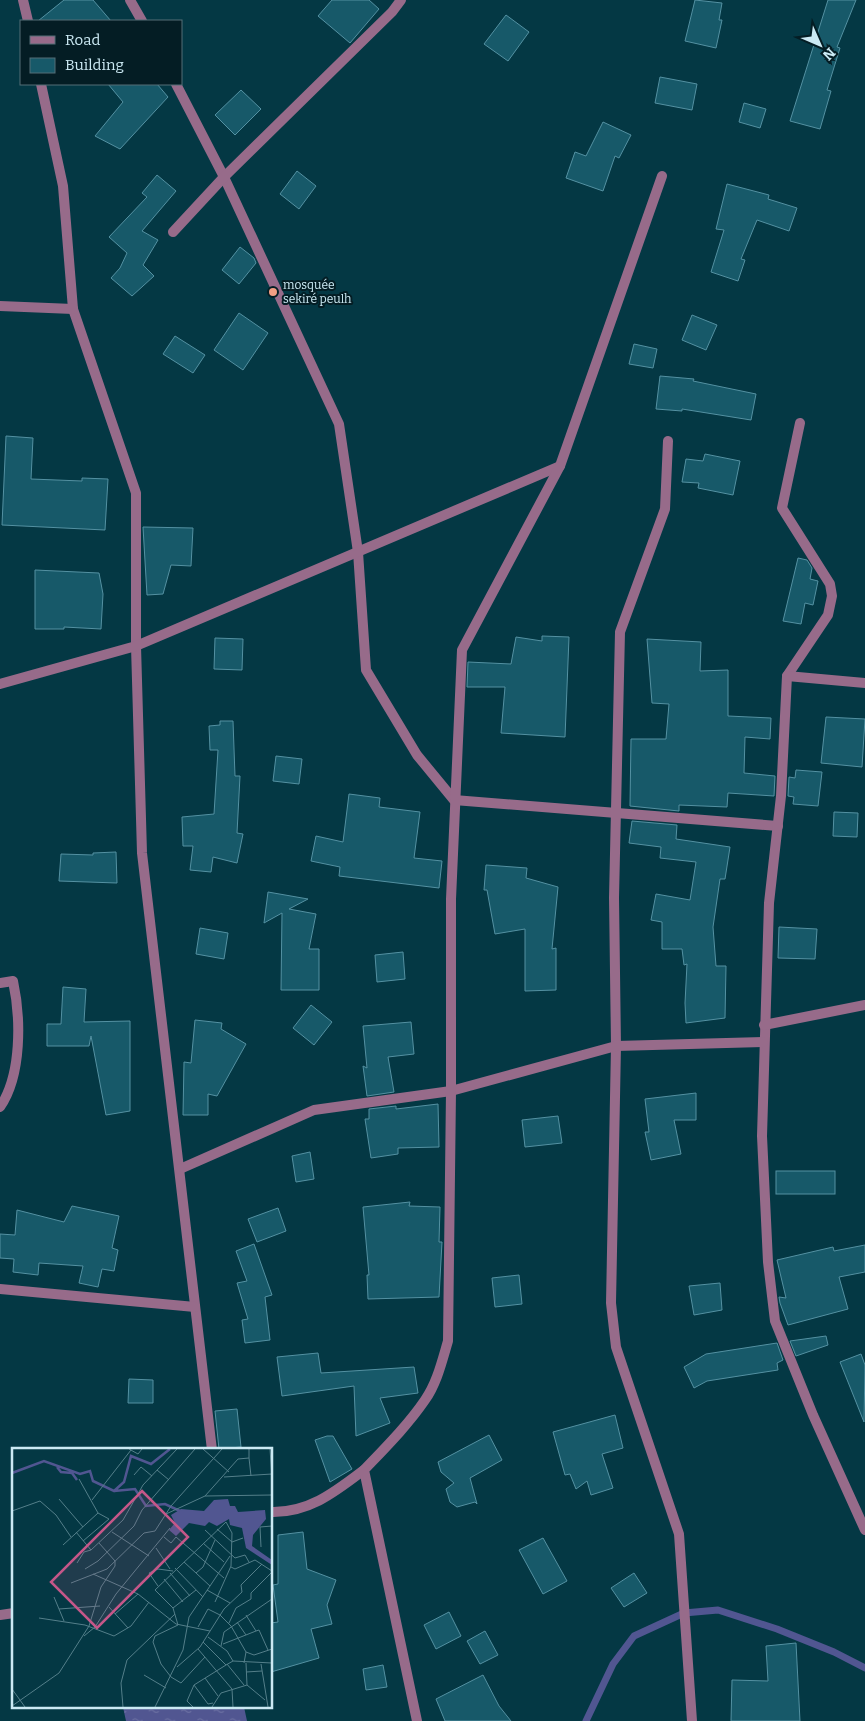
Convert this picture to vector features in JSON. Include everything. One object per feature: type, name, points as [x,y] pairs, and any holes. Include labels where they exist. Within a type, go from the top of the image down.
[{"type":"street","points":[[23,0],[28,20]]},
{"type":"street","points":[[130,0],[141,20]]},
{"type":"street","points":[[173,232],[224,177],[392,12],[401,0]]},
{"type":"street","points":[[41,85],[63,186],[73,309],[136,493],[136,646],[142,853],[212,1448]]},
{"type":"street","points":[[177,85],[224,177],[339,424],[358,552],[366,670],[417,755],[454,800],[778,826]]},
{"type":"street","points":[[272,1512],[287,1512],[329,1497],[364,1470],[396,1437],[426,1399],[441,1366],[448,1341],[451,899],[462,650],[560,466],[662,176]]},
{"type":"street","points":[[0,306],[73,309]]},
{"type":"street","points":[[800,423],[782,508],[830,584],[832,596],[828,615],[787,676],[778,826],[769,903],[763,1042],[762,1136],[768,1262],[775,1321],[813,1415],[865,1530]]},
{"type":"street","points":[[668,441],[665,509],[620,632],[614,898],[616,1046],[611,1303],[616,1347],[679,1534],[692,1721]]},
{"type":"street","points":[[0,684],[136,646],[560,466]]},
{"type":"street","points":[[787,676],[865,683]]},
{"type":"street","points":[[0,983],[13,981],[18,1006],[15,1072],[8,1096],[0,1107]]},
{"type":"street","points":[[764,1025],[865,1005]]},
{"type":"street","points":[[180,1169],[314,1110],[451,1091],[616,1046],[763,1042]]},
{"type":"street","points":[[0,1289],[195,1307]]},
{"type":"street","points":[[364,1470],[418,1721]]},
{"type":"water","points":[[123,1708],[244,1708],[247,1721],[126,1721]]},
{"type":"building","points":[[64,0],[93,0],[110,20],[39,20]]},
{"type":"building","points":[[332,0],[369,0],[379,9],[350,43],[318,16]]},
{"type":"building","points":[[695,0],[722,3],[719,20],[722,20],[716,48],[685,41]]},
{"type":"building","points":[[828,0],[856,0],[837,47],[840,48],[827,90],[831,91],[820,129],[790,121]]},
{"type":"building","points":[[506,15],[529,32],[508,61],[484,44]]},
{"type":"building","points":[[660,77],[697,84],[692,110],[655,103]]},
{"type":"building","points":[[109,85],[158,85],[168,97],[120,149],[95,136],[123,102]]},
{"type":"building","points":[[241,90],[261,109],[235,135],[215,115]]},
{"type":"building","points":[[744,103],[766,109],[760,128],[739,122]]},
{"type":"building","points":[[603,122],[631,135],[619,158],[615,156],[603,191],[566,178],[575,152],[586,156]]},
{"type":"building","points":[[297,171],[316,186],[299,209],[280,194]]},
{"type":"building","points":[[157,175],[176,191],[142,231],[158,240],[143,265],[154,276],[132,296],[111,278],[120,268],[127,253],[109,237],[147,197],[142,193]]},
{"type":"building","points":[[727,184],[769,195],[768,199],[797,208],[789,231],[757,220],[741,259],[745,260],[738,281],[711,272],[724,230],[716,229]]},
{"type":"building","points":[[240,247],[254,258],[256,263],[239,284],[222,270]]},
{"type":"building","points":[[239,313],[268,333],[243,370],[214,350]]},
{"type":"building","points":[[692,315],[717,325],[706,350],[682,340]]},
{"type":"building","points":[[175,336],[205,355],[193,373],[163,354]]},
{"type":"building","points":[[634,344],[657,349],[653,368],[629,364]]},
{"type":"building","points":[[660,376],[694,379],[693,381],[756,394],[751,420],[682,409],[682,411],[656,409]]},
{"type":"building","points":[[6,436],[33,438],[31,479],[82,481],[82,478],[108,479],[105,530],[2,525]]},
{"type":"building","points":[[705,454],[740,461],[733,495],[698,488],[699,483],[682,482],[686,459],[703,461]]},
{"type":"building","points":[[143,527],[193,528],[191,566],[171,565],[163,594],[147,595]]},
{"type":"building","points":[[798,558],[807,560],[812,568],[810,579],[818,581],[813,605],[805,603],[801,624],[783,621]]},
{"type":"building","points":[[35,570],[99,573],[103,594],[101,629],[64,627],[64,629],[35,629]]},
{"type":"building","points":[[542,636],[569,637],[565,737],[501,733],[505,687],[467,687],[468,662],[511,664],[516,637],[542,641]]},
{"type":"building","points":[[215,638],[243,639],[242,670],[214,669]]},
{"type":"building","points":[[647,639],[701,642],[700,671],[728,670],[728,716],[771,718],[770,739],[745,737],[744,773],[775,776],[774,796],[728,793],[727,807],[679,805],[679,811],[630,806],[631,739],[666,739],[669,704],[652,703]]},
{"type":"building","points":[[826,717],[865,719],[862,767],[821,763]]},
{"type":"building","points":[[220,721],[233,721],[235,776],[240,776],[237,833],[243,834],[237,863],[213,857],[211,872],[190,870],[193,846],[183,846],[182,817],[214,814],[218,750],[210,750],[209,726],[220,725]]},
{"type":"building","points":[[276,756],[302,759],[299,784],[273,781]]},
{"type":"building","points":[[796,770],[822,772],[818,806],[793,804],[794,797],[788,796],[789,777],[795,778]]},
{"type":"building","points":[[349,794],[380,798],[379,807],[420,812],[414,858],[442,861],[439,888],[339,876],[340,867],[311,861],[316,836],[343,842]]},
{"type":"building","points":[[834,812],[858,813],[857,837],[833,836]]},
{"type":"building","points":[[632,821],[677,825],[676,839],[730,847],[725,879],[720,879],[713,927],[716,966],[726,966],[725,1018],[686,1023],[687,964],[684,965],[682,949],[662,949],[662,922],[651,920],[656,894],[690,900],[696,862],[660,858],[661,847],[629,843]]},
{"type":"building","points":[[116,852],[117,883],[59,881],[61,854],[93,855],[93,853]]},
{"type":"building","points":[[486,865],[527,868],[526,878],[558,887],[552,949],[556,948],[556,990],[525,991],[525,929],[495,934],[487,890],[484,890]]},
{"type":"building","points":[[268,892],[308,899],[289,909],[316,914],[309,949],[319,949],[319,990],[281,990],[282,913],[264,923]]},
{"type":"building","points":[[779,927],[817,929],[815,959],[778,958]]},
{"type":"building","points":[[200,928],[228,933],[224,959],[196,954]]},
{"type":"building","points":[[403,952],[405,979],[377,982],[375,955]]},
{"type":"building","points":[[63,987],[86,989],[84,1022],[130,1021],[130,1111],[106,1115],[91,1036],[89,1046],[47,1046],[47,1024],[61,1024]]},
{"type":"building","points":[[311,1005],[332,1022],[314,1045],[293,1028]]},
{"type":"building","points":[[195,1020],[222,1023],[221,1029],[246,1044],[217,1096],[208,1094],[208,1115],[183,1115],[184,1062],[191,1063]]},
{"type":"building","points":[[411,1022],[414,1054],[388,1057],[394,1092],[367,1096],[363,1066],[367,1068],[363,1026]]},
{"type":"building","points":[[696,1093],[696,1120],[674,1120],[681,1154],[651,1160],[645,1132],[649,1132],[645,1099]]},
{"type":"building","points":[[438,1104],[439,1147],[398,1148],[398,1154],[371,1158],[365,1119],[369,1119],[369,1109],[396,1106],[396,1109]]},
{"type":"building","points":[[558,1116],[562,1143],[525,1147],[522,1120]]},
{"type":"building","points":[[310,1152],[314,1179],[296,1182],[292,1156]]},
{"type":"building","points":[[776,1171],[835,1171],[835,1194],[776,1194]]},
{"type":"building","points":[[410,1202],[409,1206],[440,1207],[439,1242],[442,1242],[439,1297],[368,1299],[367,1275],[369,1275],[363,1207]]},
{"type":"building","points":[[72,1206],[119,1216],[112,1248],[118,1250],[114,1271],[102,1269],[98,1287],[79,1283],[83,1266],[39,1263],[38,1275],[13,1272],[14,1259],[0,1258],[0,1234],[15,1235],[17,1210],[64,1222]]},
{"type":"building","points":[[278,1208],[286,1231],[257,1242],[248,1219]]},
{"type":"building","points":[[254,1244],[272,1295],[265,1297],[270,1340],[245,1343],[242,1320],[248,1319],[237,1283],[247,1281],[236,1251]]},
{"type":"building","points":[[865,1245],[865,1272],[839,1277],[848,1309],[788,1325],[780,1303],[779,1297],[786,1298],[777,1260],[833,1247],[834,1251]]},
{"type":"building","points":[[519,1275],[522,1304],[495,1307],[492,1278]]},
{"type":"building","points":[[720,1283],[722,1310],[694,1315],[689,1286]]},
{"type":"building","points":[[826,1336],[828,1345],[796,1356],[790,1341]]},
{"type":"building","points":[[777,1343],[783,1360],[777,1363],[778,1370],[707,1381],[694,1388],[684,1367],[706,1354]]},
{"type":"building","points":[[318,1353],[321,1373],[414,1367],[418,1393],[380,1398],[390,1423],[356,1436],[354,1386],[282,1396],[277,1357]]},
{"type":"building","points":[[861,1354],[865,1365],[864,1422],[840,1362]]},
{"type":"building","points":[[129,1379],[153,1380],[153,1403],[128,1403]]},
{"type":"building","points":[[237,1409],[241,1447],[219,1448],[215,1411]]},
{"type":"building","points":[[615,1415],[623,1448],[602,1454],[613,1488],[591,1495],[587,1481],[576,1489],[570,1474],[565,1475],[553,1432]]},
{"type":"building","points":[[489,1435],[502,1460],[470,1478],[477,1504],[475,1502],[457,1507],[450,1502],[446,1489],[454,1483],[441,1472],[438,1462]]},
{"type":"building","points":[[333,1436],[352,1469],[330,1482],[315,1440]]},
{"type":"building","points":[[303,1532],[307,1569],[336,1580],[327,1605],[332,1624],[311,1629],[319,1658],[272,1672],[272,1623],[278,1622],[273,1585],[278,1584],[278,1535]]},
{"type":"building","points":[[543,1538],[567,1581],[543,1594],[519,1550]]},
{"type":"building","points":[[634,1573],[647,1593],[624,1607],[611,1588]]},
{"type":"building","points":[[449,1612],[461,1636],[436,1649],[424,1625]]},
{"type":"building","points":[[485,1631],[498,1655],[480,1664],[467,1641]]},
{"type":"building","points":[[796,1643],[800,1721],[731,1721],[732,1680],[768,1681],[766,1646]]},
{"type":"building","points":[[383,1665],[387,1687],[366,1690],[363,1669]]},
{"type":"building","points":[[483,1675],[499,1706],[511,1721],[445,1721],[436,1699]]},
{"type":"waterway","points":[[586,1721],[613,1664],[634,1636],[684,1613],[718,1610],[777,1629],[834,1652],[865,1668]]},
{"type":"place","name":"mosquée sekiré peulh","points":[[273,292]]}]
